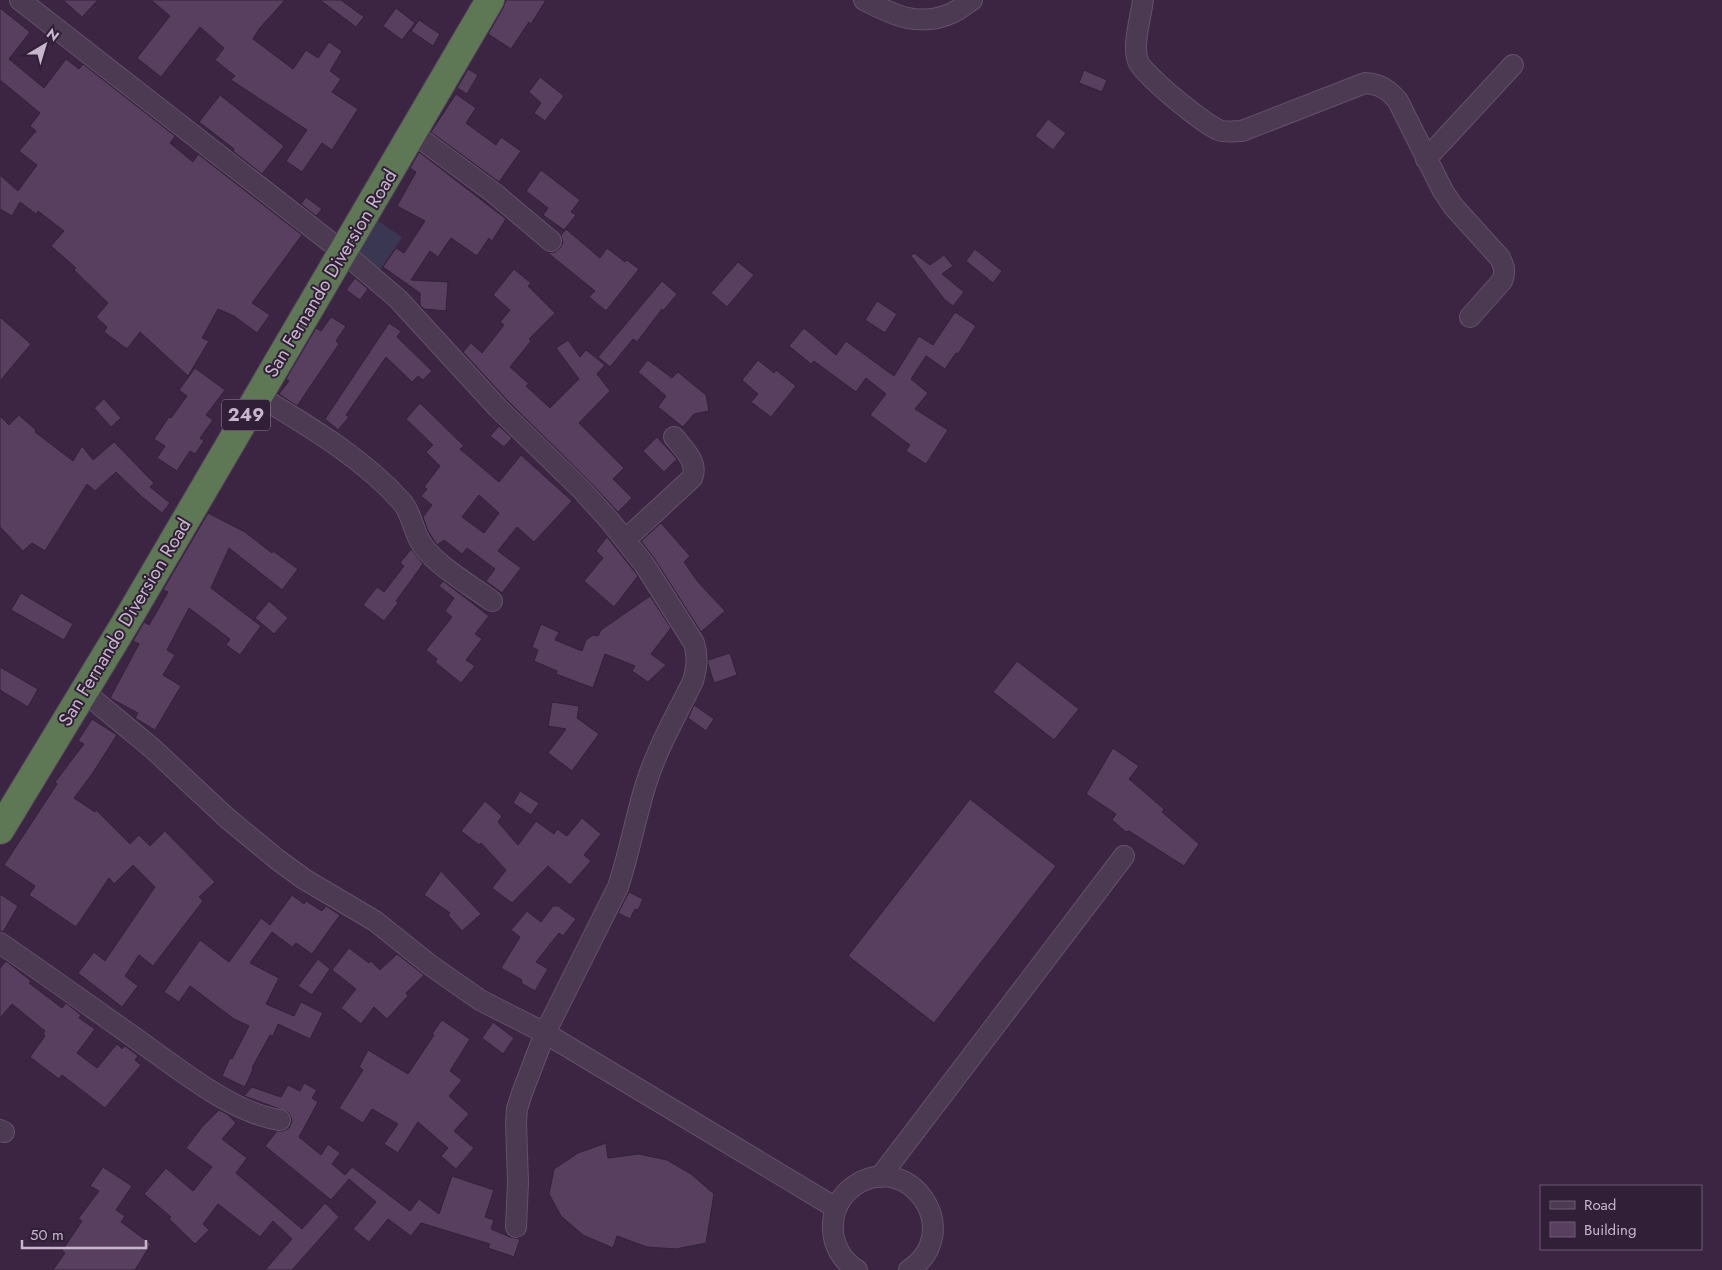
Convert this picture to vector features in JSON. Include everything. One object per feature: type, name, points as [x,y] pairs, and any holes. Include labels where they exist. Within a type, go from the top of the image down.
[{"type":"highway","name":"San Fernando Diversion Road","points":[[0,830],[126,622],[257,395],[490,0]]},
{"type":"street","points":[[20,0],[343,252],[398,299],[491,402],[582,490],[626,540],[649,572],[694,643],[698,656],[693,681],[650,771],[618,887],[545,1033],[522,1093],[518,1109],[516,1143],[518,1182],[516,1227]]},
{"type":"street","points":[[864,0],[889,13],[911,20],[932,19],[953,13],[972,0]]},
{"type":"street","points":[[1143,0],[1135,51],[1138,62],[1152,79],[1206,123],[1217,129],[1227,132],[1242,131],[1365,83],[1384,88],[1398,101],[1439,185],[1453,206],[1500,258],[1504,266],[1505,274],[1502,280],[1470,317]]},
{"type":"street","points":[[1426,159],[1512,65]]},
{"type":"street","points":[[413,133],[494,193],[552,241]]},
{"type":"street","points":[[257,395],[306,425],[379,479],[407,509],[418,540],[431,556],[492,600]]},
{"type":"street","points":[[626,540],[692,478],[695,469],[691,460],[674,437]]},
{"type":"street","points":[[83,691],[152,748],[227,818],[278,860],[304,878],[376,921],[430,965],[480,1000],[545,1033],[836,1208]]},
{"type":"street","points":[[880,1177],[1124,856]]},
{"type":"street","points":[[0,943],[210,1090],[250,1113],[264,1118],[280,1120]]},
{"type":"street","points":[[857,1270],[845,1260],[834,1241],[833,1218],[842,1198],[858,1183],[869,1178],[880,1177],[896,1179],[912,1186],[927,1203],[931,1214],[933,1224],[929,1247],[924,1256],[909,1270]]},
{"type":"shaded area","points":[[378,221],[402,237],[373,281],[349,265]]},
{"type":"building","points":[[63,0],[98,0],[82,17]]},
{"type":"building","points":[[151,0],[285,0],[259,29],[253,39],[293,69],[306,50],[318,58],[329,42],[342,51],[330,71],[341,79],[332,92],[358,109],[332,150],[322,143],[302,172],[286,161],[307,130],[231,80],[235,76],[215,60],[224,48],[200,27],[161,77],[137,58],[170,16]]},
{"type":"building","points":[[320,0],[341,0],[364,17],[356,27]]},
{"type":"building","points":[[506,0],[546,0],[531,24],[529,22],[511,49],[488,34]]},
{"type":"building","points":[[0,8],[30,32],[9,59],[44,88],[66,59],[79,69],[83,64],[175,136],[170,143],[193,162],[198,154],[302,235],[252,303],[270,315],[257,333],[234,316],[218,309],[202,338],[209,341],[188,376],[140,332],[127,349],[104,332],[107,327],[96,317],[108,303],[74,270],[76,268],[51,246],[64,231],[38,211],[36,214],[20,202],[12,216],[0,209],[0,175],[18,191],[37,165],[19,151],[36,131],[30,126],[40,113],[0,80]]},
{"type":"building","points":[[396,8],[415,23],[402,40],[383,26]]},
{"type":"building","points":[[419,20],[440,34],[433,46],[411,31]]},
{"type":"building","points":[[468,69],[478,75],[467,94],[457,88]]},
{"type":"building","points":[[1084,70],[1107,80],[1102,92],[1079,83]]},
{"type":"building","points":[[540,77],[564,96],[545,121],[534,113],[541,103],[529,92]]},
{"type":"building","points":[[456,94],[476,108],[466,123],[496,145],[501,137],[521,151],[499,182],[431,132]]},
{"type":"building","points":[[220,95],[284,146],[262,174],[199,122]]},
{"type":"building","points":[[1048,119],[1066,133],[1053,150],[1035,136]]},
{"type":"building","points":[[419,152],[506,219],[492,241],[489,238],[477,256],[451,238],[438,257],[430,251],[411,280],[448,282],[446,311],[424,309],[420,305],[420,293],[383,267],[396,248],[404,253],[425,221],[397,206],[416,172],[410,168]]},
{"type":"building","points":[[541,170],[580,200],[571,212],[576,215],[564,230],[543,215],[548,208],[526,191]]},
{"type":"building","points":[[306,197],[322,209],[316,216],[301,204]]},
{"type":"building","points":[[566,229],[600,258],[607,248],[625,262],[627,260],[639,269],[606,311],[589,297],[595,291],[548,253],[555,252],[560,248],[563,243],[561,235]]},
{"type":"building","points":[[975,249],[1002,271],[993,283],[966,261]]},
{"type":"building","points":[[914,253],[930,265],[944,255],[953,266],[942,274],[964,292],[953,306],[945,300],[911,256]]},
{"type":"building","points":[[738,262],[754,275],[727,307],[711,293]]},
{"type":"building","points":[[514,269],[531,283],[528,286],[555,313],[529,339],[531,341],[510,367],[529,384],[526,386],[550,408],[579,379],[556,348],[568,340],[580,357],[586,350],[605,365],[597,374],[610,391],[579,423],[624,468],[613,479],[632,498],[618,512],[507,400],[463,352],[471,343],[482,353],[504,325],[500,322],[510,310],[493,295]]},
{"type":"building","points":[[355,278],[368,289],[360,300],[346,290]]},
{"type":"building","points":[[662,281],[677,294],[663,311],[662,309],[637,342],[633,339],[610,367],[598,357]]},
{"type":"building","points":[[877,301],[897,314],[885,333],[865,320]]},
{"type":"building","points":[[955,312],[976,326],[958,354],[956,353],[945,369],[926,356],[911,379],[928,393],[915,409],[948,430],[926,464],[906,451],[910,445],[870,415],[886,394],[866,378],[856,392],[814,361],[811,364],[789,346],[804,328],[836,355],[846,341],[894,376],[919,336],[933,345]]},
{"type":"building","points":[[0,317],[31,344],[0,381]]},
{"type":"building","points":[[331,317],[346,326],[336,341],[339,344],[297,406],[279,394],[289,381],[286,379],[316,328],[321,331]]},
{"type":"building","points":[[389,323],[401,331],[397,337],[432,371],[423,380],[418,376],[412,382],[386,357],[346,415],[349,417],[338,430],[325,419]]},
{"type":"building","points":[[648,360],[672,378],[678,372],[706,395],[709,411],[694,414],[683,427],[658,407],[666,396],[638,372]]},
{"type":"building","points":[[758,360],[774,373],[776,370],[796,386],[771,417],[751,402],[758,394],[742,380]]},
{"type":"building","points":[[195,368],[225,390],[206,415],[213,420],[200,438],[204,441],[195,454],[190,451],[177,471],[157,458],[165,446],[154,439],[187,396],[179,390]]},
{"type":"building","points":[[104,399],[121,418],[111,427],[94,408]]},
{"type":"building","points":[[420,403],[464,446],[460,449],[499,482],[521,455],[572,501],[534,542],[517,527],[498,551],[521,568],[502,593],[486,581],[495,569],[467,548],[462,554],[444,540],[437,545],[428,531],[423,517],[432,505],[421,496],[427,489],[424,487],[440,466],[426,452],[433,445],[406,419]],"holes":[[[479,495],[499,513],[484,533],[462,517]]]},
{"type":"building","points":[[19,415],[36,430],[35,432],[73,461],[82,446],[93,460],[114,442],[154,483],[150,487],[170,503],[162,513],[116,472],[95,491],[87,484],[45,551],[32,543],[23,551],[0,527],[0,416],[9,425]]},
{"type":"building","points":[[499,426],[512,438],[504,447],[490,436]]},
{"type":"building","points":[[657,437],[677,459],[664,472],[643,451]]},
{"type":"building","points":[[208,513],[245,532],[272,553],[273,551],[298,569],[282,590],[229,548],[211,588],[261,626],[240,655],[226,645],[230,639],[189,608],[167,650],[175,655],[163,675],[181,686],[155,730],[135,718],[138,713],[110,698],[139,644],[133,641],[144,622],[149,625],[168,592],[163,590]]},
{"type":"building","points":[[661,523],[690,556],[684,562],[698,582],[725,611],[701,632],[641,541]]},
{"type":"building","points":[[607,537],[638,576],[614,607],[584,581],[603,558],[596,551]]},
{"type":"building","points":[[411,549],[423,564],[384,621],[363,605],[377,587],[384,592],[404,566],[400,563]]},
{"type":"building","points":[[443,581],[489,616],[475,634],[482,639],[466,660],[475,666],[461,683],[435,662],[437,659],[426,650],[452,617],[445,611],[454,598],[439,586]]},
{"type":"building","points":[[21,593],[73,624],[64,640],[11,610]]},
{"type":"building","points":[[650,596],[671,628],[651,654],[666,665],[648,682],[632,671],[635,666],[605,654],[593,688],[556,674],[557,671],[534,661],[538,650],[532,647],[541,624],[559,632],[555,640],[582,651],[586,640],[593,635],[598,636],[601,630]]},
{"type":"building","points":[[269,601],[288,618],[274,634],[255,618]]},
{"type":"building","points":[[730,653],[737,675],[714,683],[708,660]]},
{"type":"building","points":[[1017,661],[1079,709],[1054,740],[993,692]]},
{"type":"building","points":[[0,667],[38,689],[28,707],[0,690]]},
{"type":"building","points":[[552,702],[579,706],[577,718],[599,734],[572,771],[548,753],[566,729],[548,726]]},
{"type":"building","points":[[694,705],[714,719],[706,731],[688,718]]},
{"type":"building","points":[[92,719],[117,735],[74,798],[95,812],[96,810],[130,844],[139,835],[150,846],[165,831],[215,882],[199,897],[203,901],[153,966],[139,955],[125,976],[138,986],[122,1007],[78,973],[94,952],[105,961],[155,887],[133,865],[114,884],[109,878],[76,927],[29,895],[35,886],[4,865],[57,784],[55,782],[84,744],[78,741]]},
{"type":"building","points":[[1113,748],[1139,766],[1129,779],[1164,809],[1162,812],[1199,844],[1184,866],[1129,831],[1126,832],[1112,820],[1116,814],[1086,794]]},
{"type":"building","points":[[520,791],[539,803],[531,815],[513,803]]},
{"type":"building","points":[[970,799],[1056,866],[934,1023],[848,956]]},
{"type":"building","points":[[485,801],[502,816],[498,822],[518,845],[536,821],[554,834],[557,829],[567,836],[582,818],[601,834],[584,855],[591,861],[570,885],[548,866],[512,903],[492,888],[506,870],[481,843],[479,845],[461,831]]},
{"type":"building","points":[[441,871],[481,914],[462,931],[448,915],[450,913],[424,895]]},
{"type":"building","points":[[629,892],[643,899],[638,910],[635,909],[630,919],[618,913]]},
{"type":"building","points":[[0,894],[18,906],[3,932],[0,931]]},
{"type":"building","points":[[292,895],[304,904],[306,901],[322,911],[326,906],[340,915],[312,954],[296,943],[292,947],[272,932],[250,963],[279,978],[266,1004],[294,1016],[301,1002],[323,1013],[310,1039],[278,1024],[273,1036],[270,1035],[252,1068],[245,1087],[222,1076],[230,1058],[232,1059],[249,1026],[234,1019],[190,986],[179,1002],[164,992],[200,940],[229,962],[261,918],[270,925]]},
{"type":"building","points":[[553,906],[558,906],[576,919],[563,936],[559,933],[536,962],[548,969],[535,991],[521,983],[522,980],[501,968],[520,937],[511,930],[527,911],[541,922]]},
{"type":"building","points":[[349,948],[369,963],[371,961],[380,970],[397,954],[424,975],[406,993],[408,996],[387,1019],[374,1007],[361,1024],[341,1008],[356,989],[332,970]]},
{"type":"building","points":[[318,959],[330,969],[312,995],[298,986]]},
{"type":"building","points":[[6,961],[31,981],[29,983],[62,1008],[66,1003],[81,1015],[79,1018],[95,1029],[77,1053],[97,1068],[117,1044],[122,1049],[125,1046],[138,1056],[135,1060],[141,1065],[105,1108],[62,1075],[59,1079],[30,1057],[45,1036],[43,1034],[45,1031],[12,1004],[0,1018],[0,968]]},
{"type":"building","points":[[442,1020],[470,1039],[450,1071],[462,1080],[449,1096],[469,1114],[454,1131],[474,1148],[456,1169],[441,1156],[448,1148],[418,1122],[398,1153],[384,1144],[398,1124],[372,1109],[363,1123],[339,1108],[363,1070],[359,1067],[368,1050],[408,1074]]},
{"type":"building","points":[[493,1022],[514,1038],[503,1054],[482,1038]]},
{"type":"building","points":[[304,1083],[317,1090],[312,1098],[318,1102],[299,1137],[321,1155],[328,1144],[340,1153],[332,1164],[345,1175],[352,1167],[410,1211],[419,1199],[439,1214],[452,1176],[494,1190],[485,1217],[494,1220],[491,1229],[520,1239],[514,1257],[488,1248],[490,1244],[421,1223],[411,1236],[388,1219],[369,1242],[353,1229],[376,1202],[349,1179],[331,1200],[265,1146],[277,1131],[289,1128],[292,1122],[288,1112],[244,1096],[252,1087],[281,1097],[288,1085],[300,1091]]},
{"type":"building","points":[[219,1110],[227,1114],[236,1123],[222,1139],[247,1158],[236,1173],[302,1229],[325,1203],[339,1217],[292,1270],[265,1270],[292,1239],[273,1221],[260,1237],[218,1204],[203,1224],[209,1230],[195,1244],[169,1219],[171,1217],[144,1194],[166,1168],[193,1191],[212,1167],[186,1148],[202,1127]]},
{"type":"building","points":[[606,1143],[608,1158],[639,1154],[667,1160],[691,1174],[714,1194],[706,1243],[676,1249],[647,1247],[617,1236],[613,1248],[583,1235],[561,1216],[549,1194],[554,1169],[578,1153]]},
{"type":"building","points":[[103,1167],[132,1186],[116,1210],[125,1216],[121,1222],[151,1244],[135,1270],[53,1270],[65,1253],[62,1251],[82,1221],[78,1219],[99,1191],[90,1186]]}]
